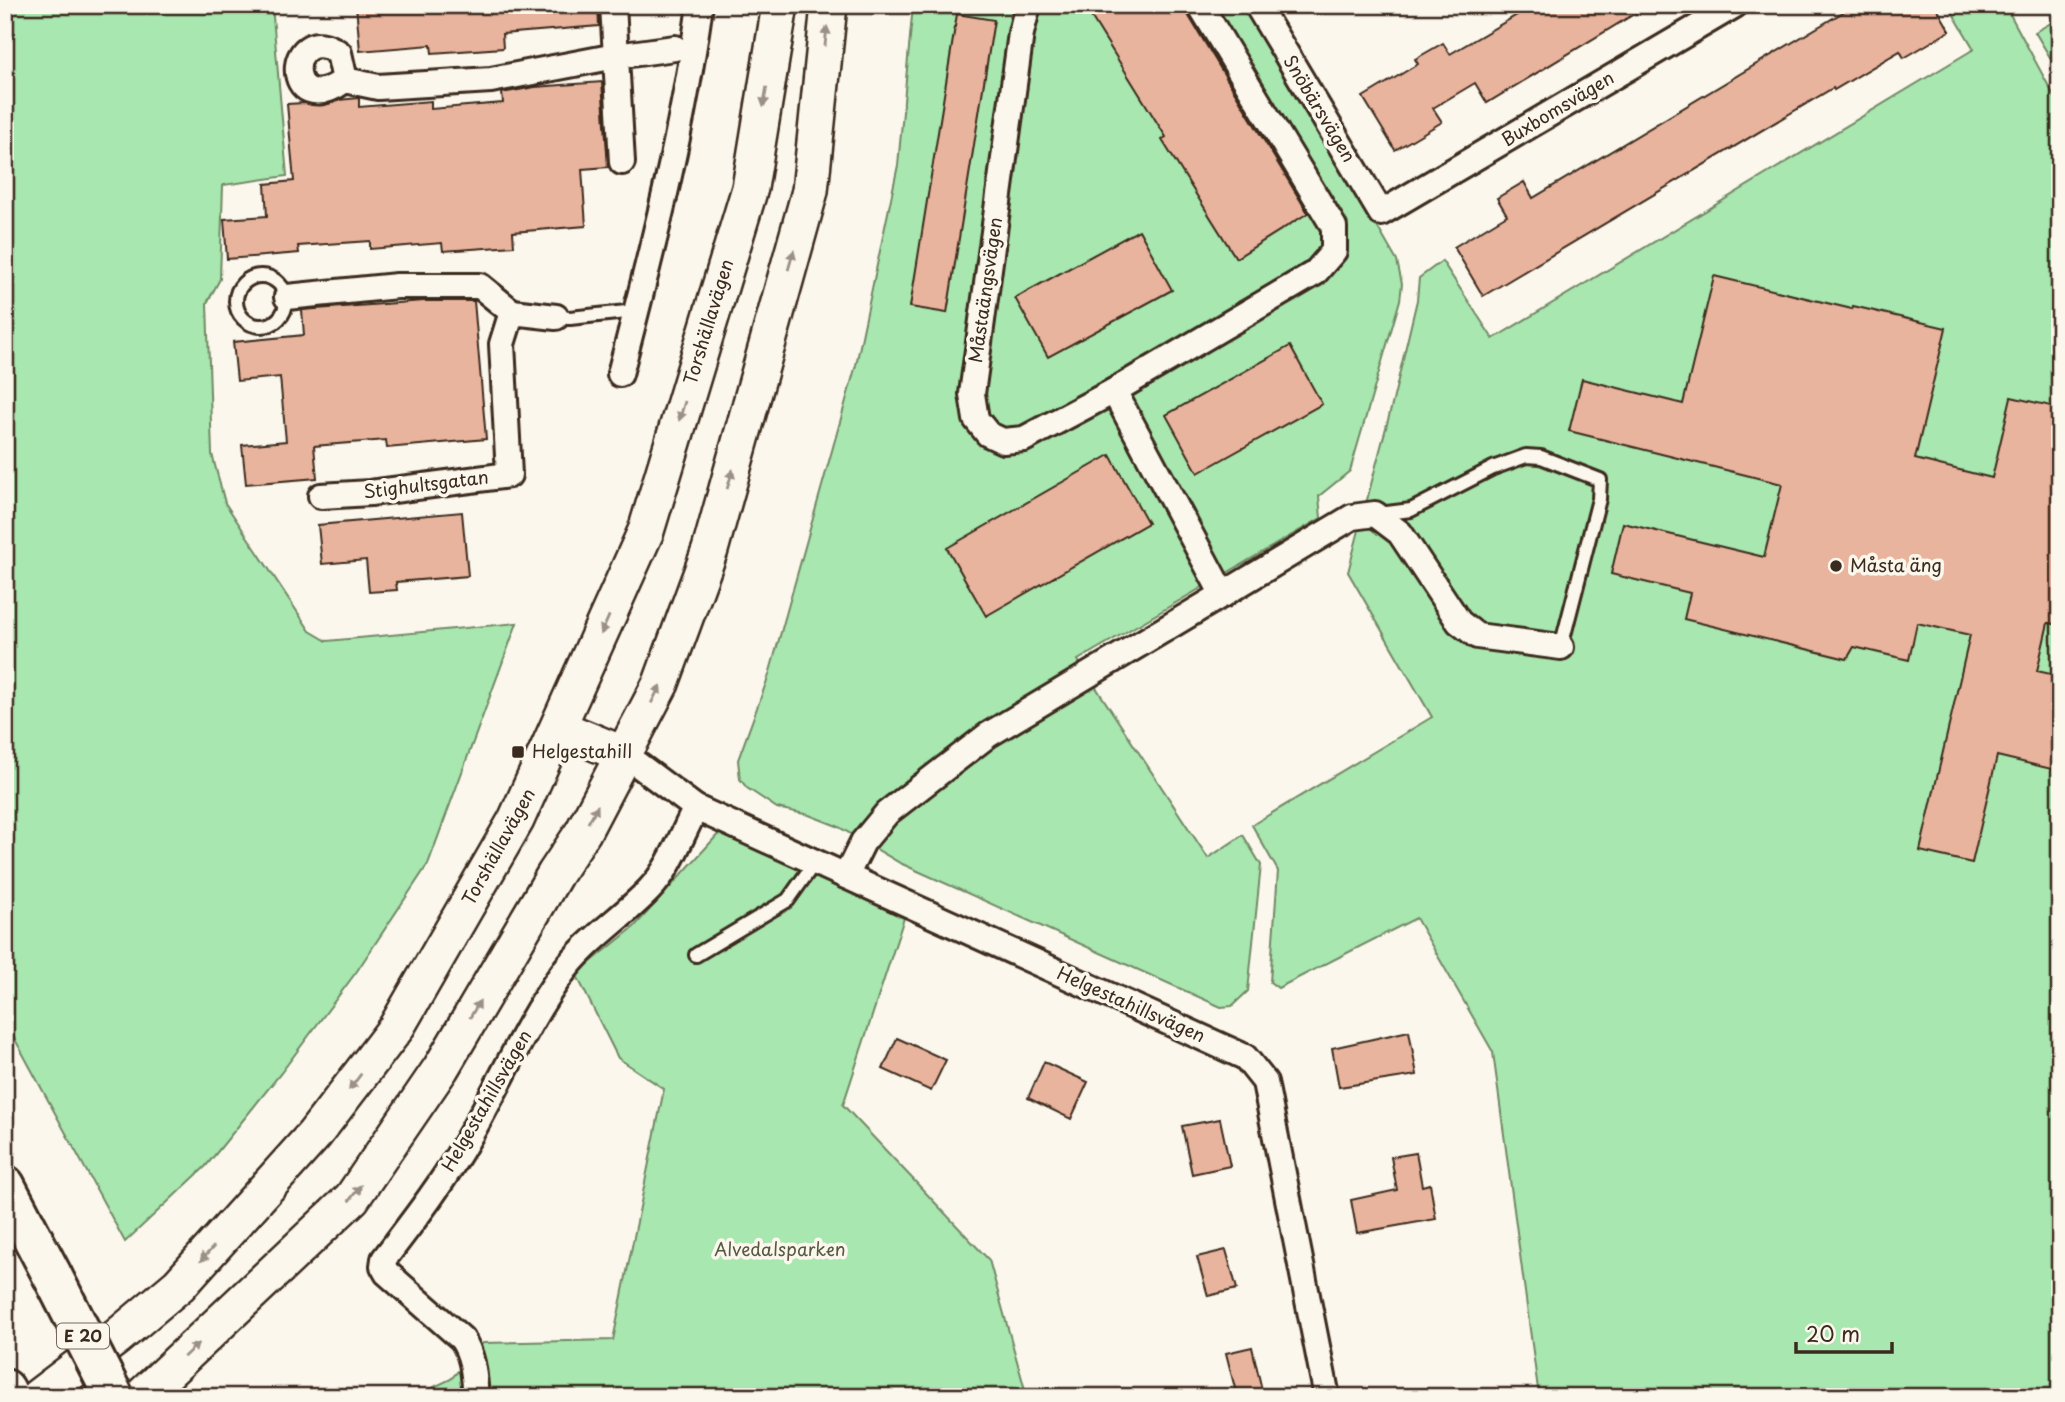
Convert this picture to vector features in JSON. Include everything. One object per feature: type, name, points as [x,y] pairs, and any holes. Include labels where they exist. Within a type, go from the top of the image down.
[{"type":"highway","name":"E 20","points":[[5,1185],[114,1397]]},
{"type":"highway","points":[[5,1389],[9,1397]]},
{"type":"main road","name":"Torshällavägen","points":[[38,1397],[117,1337],[179,1284],[314,1135],[396,1028],[516,820],[646,531],[750,188],[780,5]]},
{"type":"main road","points":[[141,1397],[352,1198],[441,1068],[555,873],[583,832],[661,683],[710,550],[810,191],[829,5]]},
{"type":"main road","points":[[559,728],[625,755]]},
{"type":"street","points":[[613,5],[622,162]]},
{"type":"street","points":[[620,374],[688,94],[685,47],[700,5]]},
{"type":"street","name":"Måstaängsvägen","points":[[1028,5],[1021,33],[972,394],[976,419],[988,434],[1003,441],[1024,439],[1114,391],[1315,273],[1334,251],[1334,228],[1200,5]]},
{"type":"street","name":"Snöbärsvägen","points":[[1258,5],[1381,214]]},
{"type":"street","name":"Buxbomsvägen","points":[[1381,214],[1735,5]]},
{"type":"street","points":[[345,80],[378,86],[491,80],[616,56],[685,47]]},
{"type":"street","points":[[287,298],[397,286],[480,286],[512,312],[556,317]]},
{"type":"street","name":"Stighultsgatan","points":[[321,496],[370,493],[509,475],[502,344],[512,312]]},
{"type":"street","points":[[1114,391],[1223,595]]},
{"type":"street","points":[[846,876],[863,842],[887,813],[988,735],[1352,517],[1375,514],[1400,533],[1459,622],[1477,636],[1561,648]]},
{"type":"street","name":"Helgestahillsvägen","points":[[625,755],[696,808],[1245,1057],[1265,1082],[1327,1397]]},
{"type":"street","name":"Helgestahillsvägen","points":[[476,1397],[472,1357],[462,1339],[387,1273],[383,1266],[384,1259],[428,1202],[468,1140],[562,974],[594,938],[659,878],[674,855],[696,808]]},
{"type":"lane","points":[[253,275],[275,278],[287,298],[282,316],[267,327],[248,324],[235,309],[236,290],[253,275]]},
{"type":"lane","points":[[556,317],[636,311]]},
{"type":"lane","points":[[1375,514],[1411,510],[1493,468],[1525,456],[1541,457],[1600,480],[1599,499],[1561,648]]},
{"type":"lane","points":[[696,955],[788,900],[815,862]]},
{"type":"green space","points":[[5,5],[272,5],[287,176],[223,185],[220,279],[207,303],[212,454],[225,503],[310,631],[327,641],[517,623],[428,864],[357,971],[281,1073],[206,1166],[125,1242],[5,1021]]},
{"type":"green space","points":[[913,5],[1250,5],[1397,261],[1402,284],[1400,300],[1350,471],[1319,496],[1321,518],[1078,660],[1208,858],[1243,835],[1261,865],[1248,991],[1232,1006],[1221,1007],[900,863],[837,826],[809,815],[777,808],[747,788],[740,779],[738,760],[769,675],[856,365],[898,165]]},
{"type":"green space","points":[[1948,5],[2005,5],[2060,107],[2060,1397],[1539,1397],[1493,1052],[1416,918],[1278,988],[1270,982],[1278,871],[1252,825],[1432,717],[1348,572],[1393,401],[1417,300],[1419,278],[1442,261],[1493,339],[1974,49]]},
{"type":"green space","points":[[2060,18],[2060,74],[2035,32]]},
{"type":"green space","name":"Alvedalsparken","points":[[721,831],[904,918],[843,1105],[989,1260],[1027,1397],[413,1397],[451,1379],[483,1343],[613,1340],[664,1089],[618,1058],[576,974],[634,927]]},
{"type":"building","points":[[356,5],[598,5],[599,26],[502,34],[503,48],[432,53],[431,45],[360,51]]},
{"type":"building","points":[[1084,5],[1185,5],[1187,13],[1308,213],[1236,258],[1162,140],[1166,137]]},
{"type":"building","points":[[1534,5],[1649,5],[1487,103],[1475,83],[1433,108],[1442,122],[1395,150],[1363,97],[1418,64],[1415,59],[1443,43],[1450,54]]},
{"type":"building","points":[[1855,5],[1935,5],[1950,31],[1904,58],[1900,51],[1834,90],[1833,88],[1483,296],[1454,247],[1507,215],[1497,198],[1524,182],[1533,198]]},
{"type":"building","points":[[957,14],[994,20],[947,313],[910,307]]},
{"type":"building","points":[[602,82],[608,167],[582,169],[586,226],[513,232],[514,246],[443,251],[442,243],[370,249],[370,241],[298,246],[299,253],[227,259],[224,219],[267,216],[265,184],[294,181],[287,104],[324,105],[338,100],[359,98],[359,107],[431,101],[431,109],[503,103],[502,93],[535,87]]},
{"type":"building","points":[[1139,230],[1172,290],[1048,357],[1015,298]]},
{"type":"building","name":"Måsta äng","points":[[1714,276],[1946,328],[1915,459],[1992,478],[2011,397],[2060,408],[2060,625],[2048,623],[2037,671],[2060,676],[2060,771],[1997,756],[1972,863],[1920,851],[1970,635],[1917,623],[1909,660],[1854,647],[1847,659],[1684,619],[1690,593],[1611,574],[1623,523],[1764,557],[1782,484],[1569,431],[1582,379],[1683,404]]},
{"type":"building","points":[[424,301],[474,301],[486,439],[387,448],[386,440],[314,446],[317,478],[246,484],[242,445],[286,441],[280,377],[237,381],[233,342],[304,335],[302,310]]},
{"type":"building","points":[[1290,346],[1322,404],[1198,473],[1166,415]]},
{"type":"building","points":[[1110,455],[1148,523],[986,616],[947,548]]},
{"type":"building","points":[[462,512],[468,576],[396,582],[397,590],[369,592],[366,560],[322,564],[318,525]]},
{"type":"building","points":[[1409,1031],[1417,1075],[1339,1087],[1332,1048]]},
{"type":"building","points":[[897,1038],[946,1060],[931,1091],[883,1069]]},
{"type":"building","points":[[1044,1062],[1088,1082],[1071,1119],[1028,1098]]},
{"type":"building","points":[[1220,1119],[1230,1166],[1192,1174],[1182,1126]]},
{"type":"building","points":[[1416,1153],[1422,1186],[1430,1184],[1436,1219],[1357,1233],[1351,1200],[1397,1190],[1391,1157]]},
{"type":"building","points":[[1226,1250],[1237,1289],[1208,1296],[1197,1257]]},
{"type":"building","points":[[1252,1347],[1262,1390],[1237,1396],[1226,1353]]},
{"type":"place","name":"Måsta äng","points":[[1836,566]]},
{"type":"place","name":"Helgestahill","points":[[518,752]]}]
